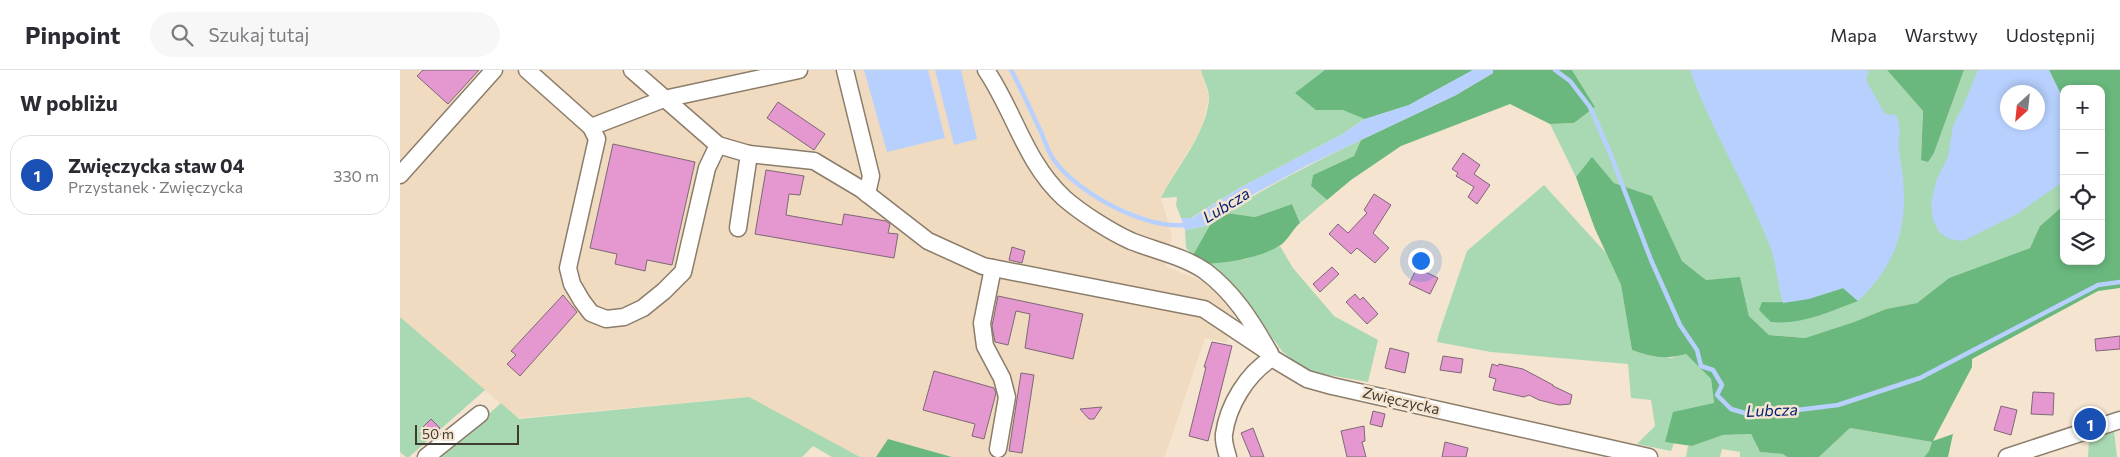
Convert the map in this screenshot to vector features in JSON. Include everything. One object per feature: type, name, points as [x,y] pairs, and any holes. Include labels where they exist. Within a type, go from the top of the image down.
[{"type":"street","points":[[400,175],[494,70]]},
{"type":"street","points":[[527,70],[591,127],[597,139],[568,268],[572,284],[586,307],[591,313],[606,319],[624,317],[642,308],[683,272],[707,168],[718,145],[632,70]]},
{"type":"street","points":[[591,127],[664,99],[798,70]]},
{"type":"street","points":[[845,70],[871,176],[867,194]]},
{"type":"street","points":[[986,70],[994,82],[1031,157],[1047,181],[1066,200],[1102,225],[1131,241],[1182,259],[1211,276],[1233,297],[1248,316],[1271,356],[1243,385],[1232,408],[1224,435],[1228,457]]},
{"type":"street","name":"Zwięczycka","points":[[718,145],[749,154],[814,161],[867,194],[928,241],[983,266],[1204,309],[1307,379],[1649,457]]},
{"type":"street","points":[[738,228],[749,154]]},
{"type":"street","points":[[993,268],[982,323],[985,346],[1002,378],[1007,397],[998,450]]},
{"type":"street","points":[[426,457],[480,414]]},
{"type":"street","points":[[2007,457],[2120,420]]},
{"type":"shaded area","points":[[400,70],[1201,70],[1209,98],[1201,130],[1161,198],[1172,237],[1165,266],[1212,285],[1235,308],[1227,343],[1205,338],[1165,456],[1163,457],[952,457],[888,439],[876,457],[860,457],[747,397],[517,418],[400,317]]},
{"type":"green space","points":[[1201,70],[1473,70],[1409,105],[1365,119],[1341,135],[1241,187],[1191,218],[1181,218],[1176,205],[1177,197],[1161,198],[1202,126],[1209,96]]},
{"type":"green space","points":[[1325,70],[1473,70],[1409,105],[1365,119],[1343,110],[1316,110],[1295,93]]},
{"type":"green space","points":[[1493,70],[1572,70],[1595,107],[1574,123],[1550,124],[1510,104],[1401,146],[1351,180],[1327,200],[1311,186],[1313,175],[1354,156],[1361,140],[1456,95],[1493,73]]},
{"type":"green space","points":[[1572,70],[1887,70],[1923,111],[1921,160],[1934,153],[1964,70],[2049,70],[2060,93],[2060,208],[2040,226],[2030,248],[1949,278],[1917,303],[1886,309],[1805,338],[1769,335],[1749,316],[1740,278],[1706,280],[1682,261],[1652,196],[1614,183],[1592,158],[1576,177],[1550,124],[1574,123],[1595,107]]},
{"type":"green space","points":[[1887,70],[1964,70],[1934,153],[1928,162],[1921,160],[1923,111]]},
{"type":"green space","points":[[2049,70],[2120,70],[2120,288],[2098,291],[1972,359],[1972,367],[1933,441],[1953,434],[1948,457],[1924,457],[1929,451],[1932,442],[1850,428],[1819,457],[1787,457],[1783,454],[1760,452],[1751,434],[1723,435],[1692,446],[1665,442],[1673,412],[1714,403],[1711,379],[1686,354],[1659,357],[1632,350],[1621,285],[1595,229],[1576,177],[1592,157],[1614,183],[1652,196],[1682,261],[1706,280],[1740,277],[1749,316],[1769,335],[1805,338],[1886,309],[1917,303],[1949,278],[2030,248],[2040,226],[2060,208],[2060,265],[2105,265],[2105,85],[2060,85],[2060,93]]},
{"type":"green space","points":[[1361,140],[1354,156],[1313,175],[1311,186],[1327,200],[1300,223],[1292,204],[1255,217],[1227,213],[1276,183]]},
{"type":"green space","points":[[1544,185],[1606,253],[1621,285],[1632,350],[1671,358],[1686,354],[1711,379],[1714,403],[1665,442],[1674,443],[1671,451],[1637,444],[1655,426],[1651,400],[1631,398],[1628,364],[1491,352],[1437,342],[1467,251]]},
{"type":"green space","points":[[1292,204],[1300,223],[1285,242],[1279,246],[1242,260],[1202,264],[1193,255],[1210,225],[1227,213],[1255,217]]},
{"type":"green space","points":[[1210,225],[1193,255],[1186,248],[1185,230]]},
{"type":"green space","points":[[1280,246],[1293,268],[1334,316],[1378,340],[1368,382],[1306,371],[1282,351],[1253,311],[1209,263],[1246,259]]},
{"type":"green space","points":[[1843,288],[1858,301],[1804,320],[1771,322],[1759,310],[1762,302],[1783,302],[1803,299]]},
{"type":"green space","points":[[400,317],[485,390],[409,457],[400,452]]},
{"type":"green space","points":[[749,397],[860,457],[832,457],[813,446],[802,457],[437,457],[452,447],[501,403],[519,419]]},
{"type":"green space","points":[[1850,428],[1932,442],[1929,451],[1924,457],[1819,457]]},
{"type":"green space","points":[[2114,431],[2117,457],[2088,457],[2089,440]]},
{"type":"green space","points":[[1751,434],[1760,452],[1784,454],[1787,457],[1740,457],[1740,452],[1722,449],[1720,457],[1686,457],[1688,446],[1723,435]]},
{"type":"green space","points":[[888,439],[952,457],[876,457]]},
{"type":"water","points":[[864,70],[928,70],[945,138],[887,152]]},
{"type":"water","points":[[935,70],[961,70],[977,139],[954,145]]},
{"type":"water","points":[[1473,70],[1493,70],[1493,73],[1456,95],[1306,166],[1254,194],[1210,225],[1185,230],[1181,218],[1192,218],[1241,187],[1341,135],[1365,119],[1409,105]]},
{"type":"water","points":[[1690,70],[1869,70],[1866,80],[1885,114],[1896,115],[1898,120],[1904,197],[1903,215],[1896,246],[1881,275],[1858,301],[1843,288],[1809,299],[1783,303],[1769,244],[1698,92]]},
{"type":"water","points":[[1978,70],[2049,70],[2060,93],[2060,184],[2017,214],[1963,241],[1949,239],[1939,232],[1933,220],[1931,204],[1936,181],[1948,157],[1953,126]]},
{"type":"building","points":[[423,70],[479,70],[448,104],[417,76]]},
{"type":"building","points":[[778,102],[825,134],[814,150],[767,118]]},
{"type":"building","points":[[613,144],[695,162],[672,265],[647,260],[645,271],[615,264],[617,254],[590,248]]},
{"type":"building","points":[[1463,153],[1480,165],[1474,174],[1490,185],[1477,204],[1468,197],[1474,187],[1456,176],[1458,173],[1452,169]]},
{"type":"building","points":[[766,170],[804,176],[800,195],[789,194],[786,215],[842,225],[844,214],[886,221],[890,224],[888,233],[898,234],[894,258],[755,234]]},
{"type":"building","points":[[1374,194],[1391,205],[1373,233],[1389,248],[1375,263],[1357,248],[1351,254],[1329,234],[1338,224],[1348,233],[1367,213],[1364,210]]},
{"type":"building","points":[[1012,247],[1025,251],[1022,263],[1009,260]]},
{"type":"building","points":[[1332,267],[1339,274],[1320,292],[1313,284]]},
{"type":"building","points":[[1417,268],[1438,278],[1430,294],[1409,284]]},
{"type":"building","points":[[1355,294],[1360,300],[1363,297],[1378,314],[1367,324],[1346,302]]},
{"type":"building","points":[[563,295],[577,312],[520,376],[507,364],[516,355],[511,351]]},
{"type":"building","points":[[998,296],[1083,314],[1073,359],[1025,348],[1030,314],[1016,311],[1008,345],[995,342],[992,326]]},
{"type":"building","points":[[2120,336],[2120,349],[2096,351],[2095,339]]},
{"type":"building","points":[[1212,342],[1232,346],[1208,441],[1189,436],[1206,367],[1204,367]]},
{"type":"building","points":[[1390,348],[1409,353],[1405,373],[1385,368]]},
{"type":"building","points":[[1443,356],[1463,359],[1461,373],[1440,370]]},
{"type":"building","points":[[1492,364],[1523,369],[1572,395],[1570,404],[1559,405],[1539,400],[1529,395],[1524,397],[1493,390],[1496,379],[1489,377]]},
{"type":"building","points":[[934,371],[994,388],[996,393],[984,439],[972,436],[975,424],[923,410]]},
{"type":"building","points":[[1021,373],[1034,375],[1022,453],[1009,451]]},
{"type":"building","points":[[2033,392],[2054,393],[2053,415],[2031,414]]},
{"type":"building","points":[[2001,406],[2017,410],[2011,435],[1994,430]]},
{"type":"building","points":[[1102,407],[1094,419],[1089,419],[1080,409]]},
{"type":"building","points":[[1373,411],[1385,414],[1382,427],[1370,424]]},
{"type":"building","points":[[431,419],[440,428],[433,436],[423,427]]},
{"type":"building","points":[[1364,426],[1365,441],[1362,442],[1366,457],[1347,457],[1341,431]]},
{"type":"building","points":[[1253,428],[1264,457],[1251,457],[1241,433]]},
{"type":"building","points":[[1445,442],[1468,448],[1466,457],[1442,457]]},
{"type":"waterway","name":"Lubcza","points":[[1011,70],[1050,154],[1065,173],[1096,197],[1114,207],[1152,221],[1170,225],[1187,225]]},
{"type":"waterway","name":"Lubcza","points":[[1555,70],[1570,81],[1590,107],[1610,153],[1651,260],[1680,325],[1697,350],[1701,366],[1713,370],[1722,385],[1717,395],[1731,409],[1748,414],[1838,405],[1920,378],[2098,285],[2120,282]]},
{"type":"place","name":"Zwięczycka staw 04","points":[[2090,424]]}]
